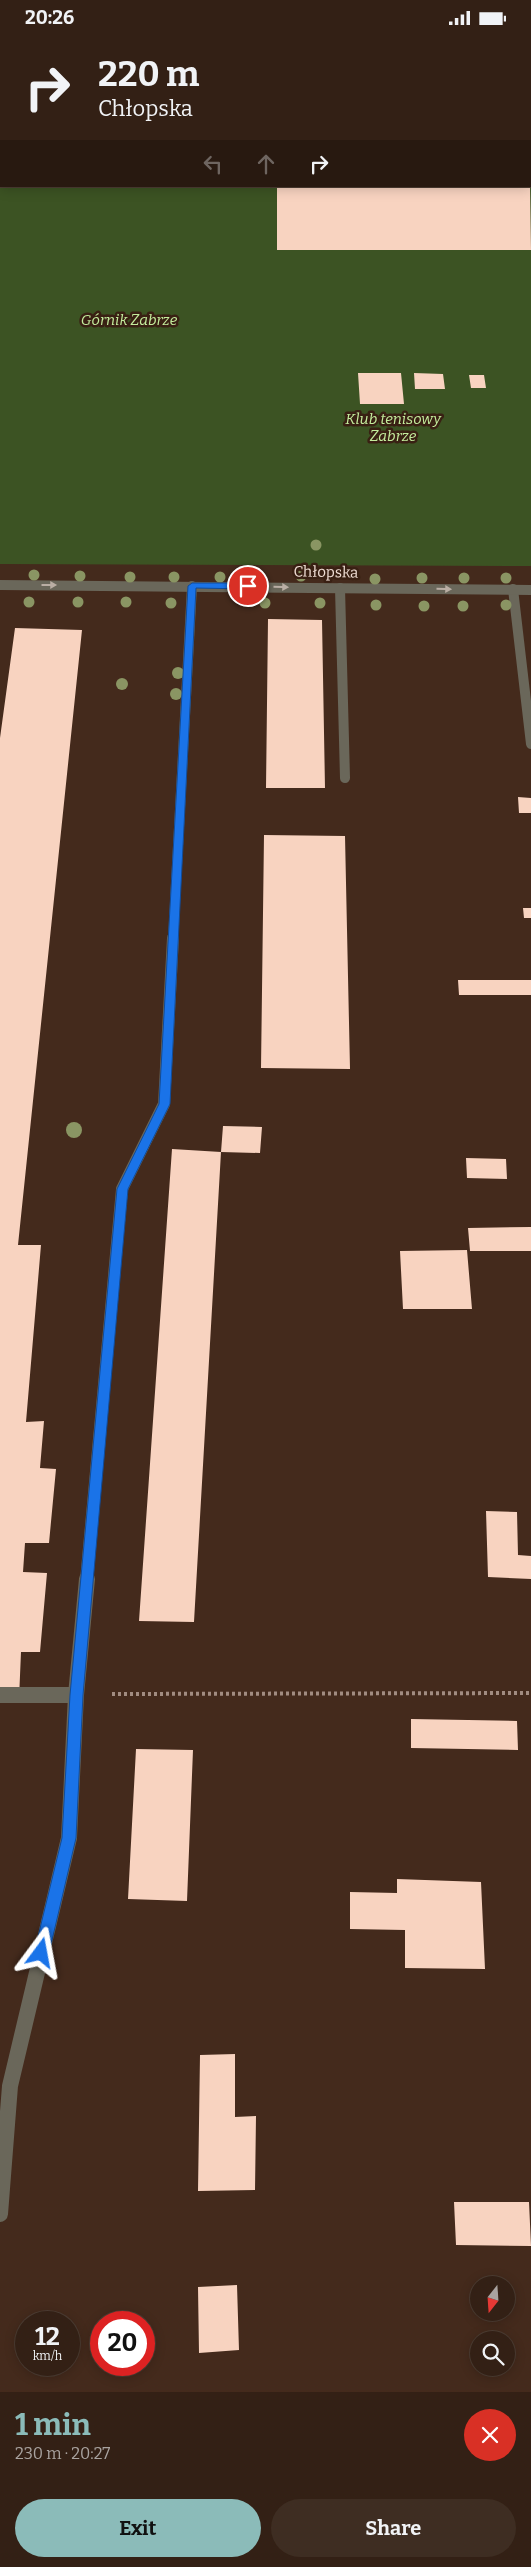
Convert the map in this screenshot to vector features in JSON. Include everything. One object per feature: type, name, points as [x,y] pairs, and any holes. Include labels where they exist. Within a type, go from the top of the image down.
[{"type":"street","name":"Chłopska","points":[[0,585],[531,590]]},
{"type":"street","points":[[0,2214],[10,2086],[69,1838],[76,1695],[122,1189],[164,1104],[192,586]]},
{"type":"street","points":[[340,587],[345,778]]},
{"type":"street","points":[[513,589],[531,744]]},
{"type":"street","points":[[0,1695],[76,1695]]},
{"type":"path","points":[[76,1695],[531,1693]]},
{"type":"green space","points":[[0,187],[531,187],[531,566],[0,564]]},
{"type":"building","points":[[277,187],[530,187],[531,250],[277,250]]},
{"type":"building","points":[[358,373],[401,373],[404,404],[360,404]]},
{"type":"building","points":[[414,373],[443,374],[445,389],[415,389]]},
{"type":"building","points":[[469,375],[484,375],[486,388],[471,388]]},
{"type":"building","points":[[268,619],[322,620],[325,788],[266,788]]},
{"type":"building","points":[[15,628],[82,630],[18,1245],[41,1245],[26,1422],[44,1421],[40,1468],[56,1469],[49,1543],[25,1543],[23,1572],[47,1573],[40,1652],[21,1652],[19,1699],[0,1699],[0,738]]},
{"type":"building","points":[[518,797],[531,798],[531,813],[519,813]]},
{"type":"building","points":[[264,835],[345,836],[350,1069],[261,1068]]},
{"type":"building","points":[[523,908],[531,908],[531,918],[524,918]]},
{"type":"building","points":[[458,980],[531,980],[531,995],[459,995]]},
{"type":"building","points":[[223,1126],[262,1127],[260,1153],[221,1152]]},
{"type":"building","points":[[172,1149],[221,1152],[194,1622],[139,1621]]},
{"type":"building","points":[[466,1158],[506,1159],[507,1179],[467,1178]]},
{"type":"building","points":[[531,1227],[531,1251],[470,1251],[468,1228]]},
{"type":"building","points":[[467,1250],[472,1309],[403,1309],[400,1251]]},
{"type":"building","points":[[486,1511],[517,1512],[518,1555],[531,1556],[531,1579],[488,1577]]},
{"type":"building","points":[[411,1719],[517,1721],[518,1750],[411,1748]]},
{"type":"building","points":[[136,1749],[193,1750],[187,1901],[128,1899]]},
{"type":"building","points":[[397,1879],[481,1882],[485,1969],[405,1968],[405,1930],[350,1929],[350,1892],[397,1893]]},
{"type":"building","points":[[235,2054],[235,2117],[256,2116],[255,2190],[198,2191],[200,2055]]},
{"type":"building","points":[[454,2202],[529,2202],[531,2246],[456,2245]]},
{"type":"building","points":[[237,2285],[239,2350],[199,2353],[198,2287]]},
{"type":"route","points":[[41,1953],[69,1838],[76,1695],[122,1189],[164,1104],[192,586],[248,586]]},
{"type":"park label","name":"Górnik Zabrze","points":[[129,320]]},
{"type":"park label","name":"Klub tenisowy Zabrze","points":[[393,428]]}]
